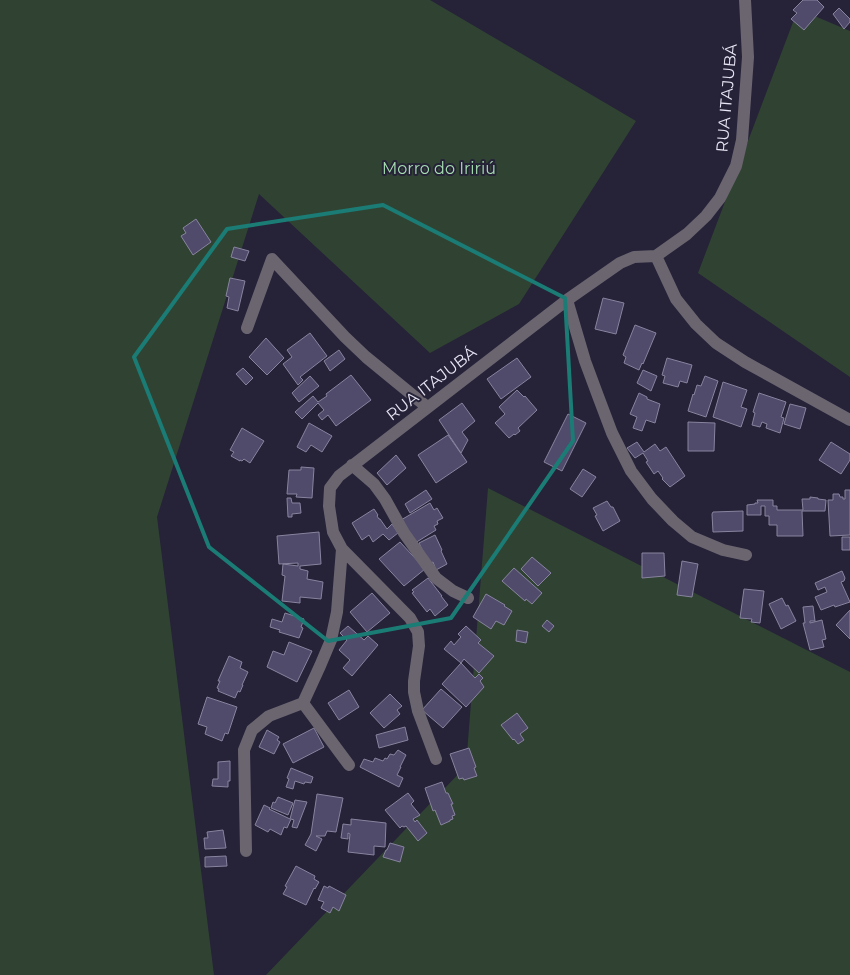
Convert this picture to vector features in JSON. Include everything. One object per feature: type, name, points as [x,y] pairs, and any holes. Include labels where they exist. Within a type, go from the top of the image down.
[{"type":"street","name":"RUA ITAJUBÁ","points":[[303,703],[331,640],[336,612],[342,549],[333,532],[329,506],[330,488],[339,476],[352,465],[567,300],[620,263],[634,257],[656,256],[687,234],[706,216],[720,198],[736,166],[742,140],[748,57],[745,0]]},
{"type":"street","points":[[656,256],[676,300],[696,324],[716,343],[744,362],[850,420]]},
{"type":"street","points":[[247,328],[272,259],[352,344],[427,407]]},
{"type":"street","points":[[567,300],[598,396],[612,432],[631,470],[652,499],[673,521],[692,536],[723,550],[746,555]]},
{"type":"street","points":[[352,465],[374,484],[385,499],[404,533],[436,578],[452,591],[468,598]]},
{"type":"street","points":[[342,549],[410,618],[418,632],[419,646],[414,692],[418,711],[436,759]]},
{"type":"street","points":[[246,851],[244,750],[252,730],[269,716],[303,703],[349,765]]},
{"type":"highlighted area","points":[[383,205],[565,298],[573,441],[451,618],[328,641],[209,547],[134,357],[227,229]]},
{"type":"green space","name":"Morro do Iririú","points":[[0,0],[430,0],[636,121],[519,304],[430,353],[259,194],[157,517],[214,975],[0,975]]},
{"type":"green space","points":[[798,9],[850,31],[850,377],[698,273]]},
{"type":"green space","points":[[488,488],[850,672],[850,975],[266,975],[466,766]]},
{"type":"building","points":[[803,0],[817,0],[824,7],[804,30],[791,19],[797,13],[793,10]]},
{"type":"building","points":[[839,8],[850,19],[850,22],[844,29],[833,14]]},
{"type":"building","points":[[196,219],[211,242],[193,255],[181,236],[186,233],[183,228]]},
{"type":"building","points":[[234,247],[249,251],[245,261],[231,257]]},
{"type":"building","points":[[230,278],[245,281],[238,311],[227,308],[229,297],[226,296]]},
{"type":"building","points":[[603,298],[624,303],[616,334],[595,329]]},
{"type":"building","points":[[635,325],[656,333],[639,370],[624,363],[626,357],[623,355]]},
{"type":"building","points":[[310,333],[327,356],[300,377],[303,380],[298,385],[283,364],[292,357],[287,350]]},
{"type":"building","points":[[266,338],[284,358],[267,375],[249,357]]},
{"type":"building","points":[[339,350],[345,359],[330,371],[324,361]]},
{"type":"building","points":[[517,358],[531,377],[501,399],[487,379]]},
{"type":"building","points":[[667,358],[692,365],[687,383],[680,381],[678,387],[663,383],[665,376],[662,375]]},
{"type":"building","points":[[243,368],[253,378],[246,385],[236,374]]},
{"type":"building","points":[[643,370],[657,376],[651,391],[637,383]]},
{"type":"building","points":[[351,375],[371,400],[336,426],[328,415],[322,420],[318,415],[324,410],[318,403],[302,419],[295,412],[313,396],[318,402]]},
{"type":"building","points":[[310,376],[319,386],[299,402],[292,393]]},
{"type":"building","points":[[705,376],[718,381],[706,417],[688,411],[697,385],[701,386]]},
{"type":"building","points":[[723,382],[747,390],[741,407],[747,409],[741,427],[713,417]]},
{"type":"building","points":[[517,390],[537,410],[518,428],[520,431],[509,438],[495,423],[505,414],[499,407]]},
{"type":"building","points":[[639,393],[647,397],[647,399],[660,404],[655,423],[646,420],[642,431],[633,428],[637,417],[630,414]]},
{"type":"building","points":[[759,393],[786,402],[781,417],[784,418],[780,433],[766,428],[767,424],[762,422],[760,427],[752,425],[755,413],[753,412]]},
{"type":"building","points":[[462,403],[475,421],[462,432],[468,440],[461,453],[439,420]]},
{"type":"building","points":[[790,404],[806,408],[800,429],[784,424]]},
{"type":"building","points":[[568,414],[586,423],[562,471],[544,462]]},
{"type":"building","points":[[688,422],[715,423],[714,451],[688,451]]},
{"type":"building","points":[[309,423],[332,436],[322,452],[311,445],[306,452],[297,447]]},
{"type":"building","points":[[242,428],[264,441],[250,463],[244,459],[240,461],[231,456],[234,452],[230,450]]},
{"type":"building","points":[[448,435],[467,462],[436,483],[418,455]]},
{"type":"building","points":[[637,442],[644,452],[655,444],[660,451],[666,447],[685,476],[670,487],[662,479],[658,471],[654,474],[646,462],[648,461],[643,453],[635,458],[627,448]]},
{"type":"building","points":[[831,442],[850,454],[850,460],[841,474],[819,460]]},
{"type":"building","points":[[396,455],[406,468],[387,485],[377,473]]},
{"type":"building","points":[[301,467],[314,468],[312,498],[296,497],[297,494],[287,494],[289,470],[301,470]]},
{"type":"building","points":[[583,469],[596,477],[582,497],[570,489]]},
{"type":"building","points":[[426,490],[432,499],[410,513],[405,504]]},
{"type":"building","points":[[845,490],[850,490],[850,535],[830,536],[828,500],[833,500],[833,494],[839,494],[840,497],[845,499]]},
{"type":"building","points":[[810,497],[826,500],[825,511],[802,511],[803,536],[777,536],[777,525],[769,525],[769,516],[765,516],[765,506],[761,506],[761,515],[747,515],[747,505],[758,503],[757,500],[773,500],[773,506],[777,506],[777,510],[803,510],[802,499],[810,499]]},
{"type":"building","points":[[287,498],[291,498],[292,503],[300,503],[301,513],[292,514],[292,517],[288,517]]},
{"type":"building","points":[[607,501],[613,507],[620,521],[603,531],[593,508]]},
{"type":"building","points":[[430,503],[434,510],[437,508],[443,518],[437,521],[438,524],[434,526],[436,530],[415,543],[401,520]]},
{"type":"building","points":[[374,509],[387,529],[392,524],[398,533],[389,540],[383,534],[373,542],[369,535],[362,540],[352,523]]},
{"type":"building","points":[[743,511],[743,531],[713,532],[713,512]]},
{"type":"building","points":[[319,532],[321,564],[300,566],[300,569],[308,571],[307,579],[323,582],[321,599],[300,597],[300,603],[282,601],[285,576],[282,575],[283,564],[298,566],[298,563],[279,564],[277,536]]},
{"type":"building","points":[[435,535],[447,564],[436,570],[433,562],[429,564],[419,543]]},
{"type":"building","points":[[842,537],[850,537],[850,550],[842,550]]},
{"type":"building","points":[[400,542],[425,569],[404,586],[379,559]]},
{"type":"building","points":[[642,553],[664,553],[665,576],[642,578]]},
{"type":"building","points":[[532,557],[551,573],[538,586],[521,569]]},
{"type":"building","points":[[682,561],[698,564],[692,597],[677,595]]},
{"type":"building","points":[[514,568],[542,593],[532,604],[526,599],[525,601],[502,581]]},
{"type":"building","points":[[842,571],[845,578],[841,582],[850,602],[821,610],[815,597],[827,592],[825,587],[818,590],[815,583]]},
{"type":"building","points":[[428,578],[448,605],[435,616],[430,609],[427,612],[412,593],[414,592],[412,590]]},
{"type":"building","points":[[744,589],[764,591],[760,623],[751,622],[752,619],[740,618]]},
{"type":"building","points":[[372,593],[390,613],[367,632],[350,612]]},
{"type":"building","points":[[486,594],[512,611],[504,625],[496,621],[491,629],[473,617]]},
{"type":"building","points":[[782,598],[796,621],[781,629],[769,604]]},
{"type":"building","points":[[813,606],[815,621],[810,621],[810,623],[822,620],[826,639],[822,640],[824,647],[810,650],[803,623],[805,623],[803,607]]},
{"type":"building","points":[[850,610],[850,639],[836,625]]},
{"type":"building","points":[[285,613],[304,619],[299,638],[270,627],[272,619],[282,622]]},
{"type":"building","points":[[547,620],[554,626],[549,632],[542,626]]},
{"type":"building","points":[[348,626],[364,640],[368,636],[378,645],[352,676],[343,668],[350,660],[339,650],[347,640],[340,633]]},
{"type":"building","points":[[466,626],[481,640],[478,643],[494,656],[479,673],[464,659],[461,663],[444,649],[451,641],[454,645],[461,637],[458,634]]},
{"type":"building","points":[[517,630],[528,632],[526,643],[516,641]]},
{"type":"building","points":[[289,642],[312,651],[297,682],[267,667],[273,651],[284,655]]},
{"type":"building","points":[[229,656],[242,662],[240,668],[248,672],[240,692],[238,691],[235,698],[218,691],[219,689],[217,688],[220,681],[218,681]]},
{"type":"building","points":[[461,663],[475,678],[479,674],[483,678],[480,681],[484,687],[466,707],[442,684]]},
{"type":"building","points":[[441,689],[462,707],[443,728],[422,710]]},
{"type":"building","points":[[349,690],[359,707],[339,720],[328,703]]},
{"type":"building","points":[[390,694],[402,706],[397,710],[400,714],[384,728],[370,713]]},
{"type":"building","points":[[207,697],[237,707],[228,734],[225,733],[222,741],[205,734],[207,727],[198,724]]},
{"type":"building","points":[[517,713],[528,728],[520,734],[524,740],[518,744],[501,725]]},
{"type":"building","points":[[405,727],[408,740],[379,748],[376,735]]},
{"type":"building","points":[[314,728],[324,747],[293,763],[283,744]]},
{"type":"building","points":[[267,730],[279,737],[277,740],[280,742],[274,754],[259,747]]},
{"type":"building","points":[[469,748],[476,767],[474,768],[477,776],[464,780],[463,778],[459,779],[450,754]]},
{"type":"building","points":[[398,750],[406,755],[397,775],[403,778],[399,787],[360,767],[364,759],[373,762],[375,758],[383,761],[390,754],[394,755]]},
{"type":"building","points":[[230,761],[230,781],[228,781],[228,787],[212,786],[213,779],[218,779],[218,762]]},
{"type":"building","points":[[291,768],[313,777],[311,783],[305,782],[304,784],[295,781],[293,789],[286,787]]},
{"type":"building","points":[[442,782],[453,804],[451,804],[455,815],[452,816],[453,819],[441,825],[435,810],[433,811],[425,788]]},
{"type":"building","points":[[408,793],[414,801],[411,804],[420,815],[413,819],[415,822],[417,820],[427,833],[418,841],[406,826],[400,828],[385,810]]},
{"type":"building","points":[[317,794],[343,798],[336,832],[327,831],[325,836],[316,836],[322,839],[316,851],[305,845],[311,834]]},
{"type":"building","points":[[278,797],[293,803],[288,815],[271,808],[273,802],[275,803]]},
{"type":"building","points":[[295,800],[307,802],[297,828],[292,827],[294,820],[291,819],[287,828],[284,827],[281,835],[270,829],[268,832],[255,825],[264,805],[290,819]]},
{"type":"building","points":[[351,819],[386,823],[385,847],[374,846],[374,855],[348,852],[350,834],[348,833],[348,839],[341,838],[343,824],[351,825]]},
{"type":"building","points":[[223,830],[226,848],[205,849],[204,838],[208,838],[207,832]]},
{"type":"building","points":[[390,843],[404,847],[400,862],[383,857]]},
{"type":"building","points":[[226,856],[227,866],[205,867],[205,857]]},
{"type":"building","points":[[296,866],[315,876],[314,879],[319,882],[306,905],[283,894],[287,887],[285,886]]},
{"type":"building","points":[[324,886],[328,888],[329,886],[346,895],[339,911],[333,907],[330,913],[321,908],[324,902],[318,900]]}]
